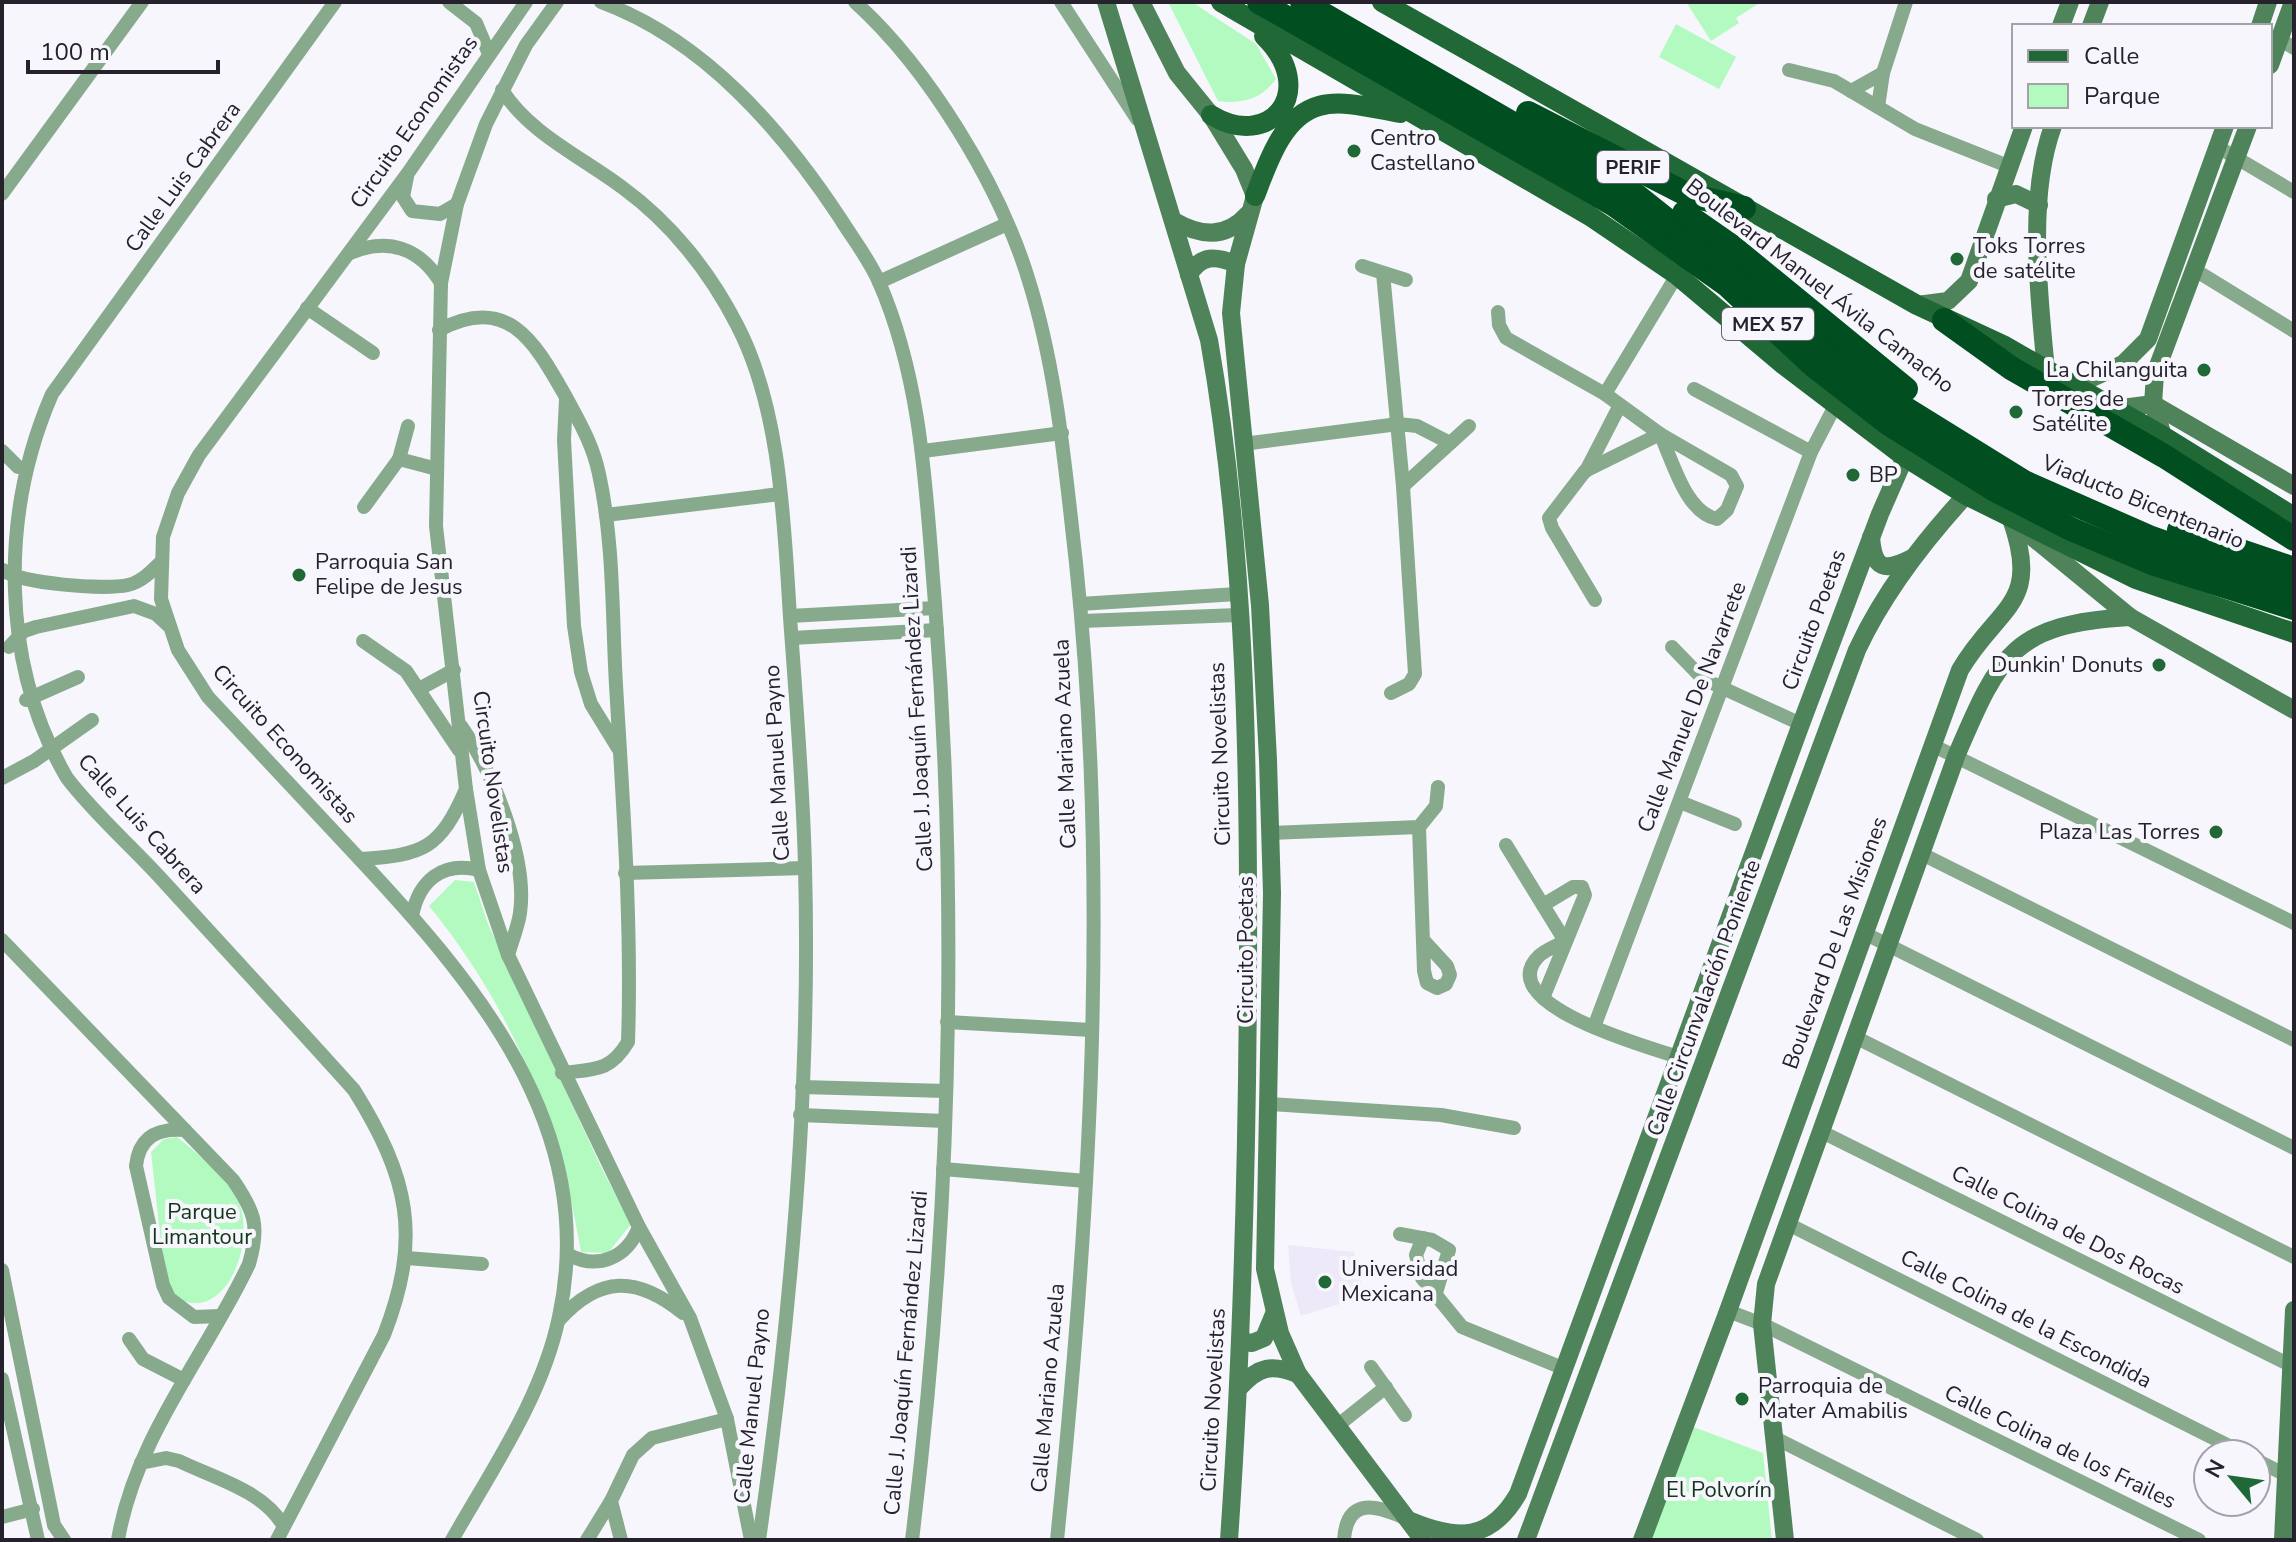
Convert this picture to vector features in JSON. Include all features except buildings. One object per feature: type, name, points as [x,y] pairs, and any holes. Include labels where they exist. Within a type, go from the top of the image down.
[{"type":"highway","name":"Viaducto Bicentenario","points":[[1302,2],[1633,193],[1898,404],[2024,482],[2149,537],[2294,588]]},
{"type":"highway","name":"Boulevard Manuel Ávila Camacho","points":[[1335,2],[1526,112],[1643,184],[1730,245],[1900,384],[2027,466],[2138,516],[2294,569]]},
{"type":"highway","name":"MEX 57","points":[[1253,10],[1613,204],[1727,285],[1814,366],[1889,424],[1995,490],[2152,563],[2294,608]]},
{"type":"highway","name":"PERIF","points":[[1526,112],[1688,195],[1744,208]]},
{"type":"highway","points":[[1944,320],[2011,368],[2164,456],[2294,539]]},
{"type":"main road","points":[[1106,2],[1144,130]]},
{"type":"main road","points":[[1141,2],[1177,73],[1211,115],[1244,169],[1251,205]]},
{"type":"main road","points":[[1221,2],[1253,10],[1409,114],[1590,216],[1677,275],[1905,457],[1966,495],[2136,579],[2294,633]]},
{"type":"main road","points":[[2062,24],[2070,2]]},
{"type":"main road","points":[[2092,24],[2100,2]]},
{"type":"main road","points":[[2261,24],[2268,2]]},
{"type":"main road","points":[[2272,62],[2287,43],[2293,2]]},
{"type":"main road","name":"Boulevard Manuel Ávila Camacho","points":[[1385,3],[1944,320],[1996,341],[2163,436],[2294,517]]},
{"type":"main road","points":[[1211,115],[1238,125],[1261,123],[1275,115],[1288,96],[1290,73],[1285,60],[1253,10]]},
{"type":"main road","points":[[1174,221],[1196,232],[1214,234],[1230,229],[1251,205],[1279,141],[1290,127],[1317,106],[1336,104],[1409,114]]},
{"type":"main road","points":[[2046,370],[2040,300],[2039,205],[2046,146],[2052,128]]},
{"type":"main road","points":[[2074,386],[2123,364],[2148,339],[2224,128]]},
{"type":"main road","points":[[2163,436],[2153,404],[2155,374],[2247,128]]},
{"type":"main road","name":"Circuito Novelistas","points":[[1144,130],[1209,340],[1219,395],[1248,760],[1247,1090],[1240,1387],[1229,1540]]},
{"type":"main road","points":[[1917,305],[1948,301],[1962,291],[1969,281],[2021,133]]},
{"type":"main road","points":[[2021,133],[2031,147],[2046,146]]},
{"type":"main road","points":[[1996,199],[2016,194],[2039,205]]},
{"type":"main road","name":"Circuito Poetas","points":[[1251,205],[1236,264],[1231,340],[1260,605],[1270,833],[1265,1269],[1274,1314],[1298,1374],[1423,1540]]},
{"type":"main road","points":[[1189,275],[1200,261],[1210,257],[1236,264]]},
{"type":"main road","points":[[2114,409],[2153,404],[2294,486]]},
{"type":"main road","name":"Circuito Poetas","points":[[1411,1521],[1444,1534],[1477,1536],[1499,1517],[1518,1494],[1801,724],[1871,537],[1905,457]]},
{"type":"main road","name":"Calle Circunvalación Poniente","points":[[1526,1540],[1724,1015],[1857,650],[1881,604],[1913,557],[1966,495]]},
{"type":"main road","points":[[2011,519],[2130,617],[2294,710]]},
{"type":"main road","name":"Boulevard De Las Misiones","points":[[1642,1540],[1960,670],[2014,599],[2021,581],[2022,551],[2011,519]]},
{"type":"main road","points":[[1871,537],[1874,558],[1883,566],[1893,567],[1913,557]]},
{"type":"main road","points":[[1785,1540],[1762,1324],[1766,1284],[1957,754],[1985,687],[2009,653],[2053,628],[2091,619],[2130,617]]},
{"type":"main road","points":[[1986,635],[2009,653]]},
{"type":"main road","points":[[1697,1006],[1724,1015]]},
{"type":"main road","points":[[2283,1540],[2294,1310]]},
{"type":"main road","points":[[1240,1341],[1252,1343],[1264,1338],[1272,1327],[1274,1314]]},
{"type":"main road","points":[[1240,1387],[1257,1370],[1270,1367],[1298,1374]]},
{"type":"main road","points":[[1499,1517],[1509,1529],[1526,1540]]},
{"type":"street","points":[[5,187],[142,2]]},
{"type":"street","name":"Calle Luis Cabrera","points":[[280,1533],[384,1335],[403,1281],[407,1258],[398,1178],[375,1124],[354,1090],[135,849],[86,802],[48,749],[26,700],[9,647],[3,570],[8,512],[18,467],[52,394],[335,2]]},
{"type":"street","points":[[449,2],[476,23],[489,54]]},
{"type":"street","name":"Circuito Economistas","points":[[452,1540],[528,1406],[558,1320],[569,1255],[561,1190],[544,1122],[528,1078],[480,1000],[412,916],[208,697],[190,672],[168,626],[161,599],[160,563],[171,507],[187,475],[408,173],[526,2]]},
{"type":"street","name":"Circuito Novelistas","points":[[557,2],[526,45],[502,90],[457,204],[441,283],[436,526],[466,789],[479,870],[508,955],[562,1073],[639,1227],[690,1318],[727,1419],[751,1540]]},
{"type":"street","name":"Calle J. Joaquín Fernández Lizardi","points":[[601,2],[695,56],[764,118],[831,205],[879,282],[905,360],[923,451],[950,863],[943,1169],[912,1540]]},
{"type":"street","name":"Calle Mariano Azuela","points":[[855,2],[920,75],[982,175],[1007,224],[1027,274],[1043,329],[1062,433],[1082,621],[1093,904],[1086,1181],[1057,1540]]},
{"type":"street","name":"Circuito Novelistas","points":[[1061,2],[1144,130]]},
{"type":"street","points":[[1878,107],[1883,73],[1906,2]]},
{"type":"street","points":[[1789,70],[1834,81],[1940,141],[2008,166]]},
{"type":"street","points":[[1851,91],[1883,73]]},
{"type":"street","name":"Calle Manuel Payno","points":[[502,90],[525,119],[641,202],[701,265],[735,321],[753,361],[763,395],[780,494],[805,868],[802,1087],[775,1430],[759,1540]]},
{"type":"street","points":[[2218,147],[2294,192]]},
{"type":"street","points":[[408,173],[403,197],[412,211],[440,214],[457,204]]},
{"type":"street","points":[[879,282],[1007,224]]},
{"type":"street","points":[[347,254],[376,244],[400,247],[425,261],[441,283]]},
{"type":"street","points":[[1362,266],[1406,280]]},
{"type":"street","points":[[2195,270],[2294,331]]},
{"type":"street","points":[[1383,273],[1403,486],[1415,674],[1409,684],[1391,693]]},
{"type":"street","points":[[1605,394],[1677,275]]},
{"type":"street","points":[[307,308],[373,353]]},
{"type":"street","points":[[1498,312],[1499,325],[1506,338],[1605,394],[1660,434],[1731,475],[1737,486],[1727,510],[1717,519],[1705,516],[1693,504],[1660,434]]},
{"type":"street","points":[[439,330],[473,315],[512,325],[543,356],[591,443],[606,515],[620,752],[628,1042],[618,1059],[602,1068],[562,1073]]},
{"type":"street","points":[[1694,389],[1811,452]]},
{"type":"street","points":[[566,398],[564,440],[574,626],[581,672],[591,704],[620,752]]},
{"type":"street","name":"Calle Manuel De Navarrete","points":[[1594,1027],[1811,452],[1836,404]]},
{"type":"street","points":[[1595,600],[1549,518],[1585,471],[1620,405]]},
{"type":"street","points":[[1243,444],[1398,424],[1417,426],[1450,443]]},
{"type":"street","points":[[364,507],[399,459],[408,426]]},
{"type":"street","points":[[1403,486],[1469,426]]},
{"type":"street","points":[[923,451],[1062,433]]},
{"type":"street","points":[[1585,471],[1660,434]]},
{"type":"street","points":[[2,451],[18,467]]},
{"type":"street","points":[[399,459],[437,469]]},
{"type":"street","points":[[606,515],[780,494]]},
{"type":"street","points":[[3,570],[30,582],[124,586],[141,580],[160,563]]},
{"type":"street","points":[[1080,604],[1237,594]]},
{"type":"street","points":[[9,647],[24,631],[117,608],[145,609],[168,626]]},
{"type":"street","points":[[790,616],[935,608]]},
{"type":"street","points":[[1082,621],[1238,615]]},
{"type":"street","points":[[792,638],[937,630]]},
{"type":"street","points":[[363,641],[390,657],[421,688],[462,754]]},
{"type":"street","points":[[1672,647],[1696,673],[1722,689],[1801,724]]},
{"type":"street","points":[[421,688],[454,670]]},
{"type":"street","points":[[26,700],[78,677]]},
{"type":"street","points":[[2,778],[92,720]]},
{"type":"street","points":[[460,725],[493,780],[519,870],[520,915],[508,955]]},
{"type":"street","points":[[1932,745],[1957,754],[2294,923]]},
{"type":"street","points":[[1425,942],[1447,966],[1450,975],[1446,984],[1437,988],[1427,983],[1425,942],[1424,822],[1436,806],[1438,787]]},
{"type":"street","points":[[360,859],[393,857],[425,848],[451,824],[466,789]]},
{"type":"street","points":[[1680,802],[1735,824]]},
{"type":"street","points":[[1270,833],[1424,822]]},
{"type":"street","points":[[1506,845],[1565,941]]},
{"type":"street","points":[[1922,854],[2294,1040]]},
{"type":"street","points":[[412,916],[419,893],[440,872],[463,866],[479,870]]},
{"type":"street","points":[[625,873],[805,868]]},
{"type":"street","points":[[1543,905],[1573,887],[1582,887],[1585,895],[1543,998]]},
{"type":"street","points":[[1864,933],[2294,1148]]},
{"type":"street","points":[[2,940],[233,1180],[255,1218],[255,1241],[249,1264],[141,1463],[125,1506],[118,1540]]},
{"type":"street","points":[[1565,941],[1539,956],[1531,968],[1531,981],[1543,998],[1560,1012],[1594,1027],[1678,1057]]},
{"type":"street","points":[[947,1022],[1091,1030]]},
{"type":"street","points":[[1855,1037],[2294,1257]]},
{"type":"street","points":[[802,1087],[946,1091]]},
{"type":"street","points":[[1269,1104],[1441,1115],[1514,1128]]},
{"type":"street","points":[[800,1115],[945,1121]]},
{"type":"street","points":[[185,1130],[168,1129],[145,1140],[136,1166],[169,1298],[194,1317],[220,1316]]},
{"type":"street","name":"Calle Colina de Dos Rocas","points":[[1822,1132],[2293,1367]]},
{"type":"street","points":[[943,1169],[1086,1181]]},
{"type":"street","name":"Calle Colina de la Escondida","points":[[1788,1224],[2213,1438]]},
{"type":"street","points":[[569,1255],[597,1263],[615,1257],[630,1245],[639,1227]]},
{"type":"street","points":[[1400,1234],[1423,1238],[1449,1250],[1435,1296]]},
{"type":"street","points":[[1423,1238],[1416,1255],[1417,1266],[1435,1296],[1462,1327],[1565,1369]]},
{"type":"street","points":[[407,1258],[482,1264]]},
{"type":"street","points":[[2,1270],[54,1525],[64,1540]]},
{"type":"street","points":[[558,1320],[590,1292],[613,1286],[649,1291],[690,1318]]},
{"type":"street","name":"Calle Colina de los Frailes","points":[[1728,1311],[1762,1324],[2199,1540]]},
{"type":"street","points":[[129,1339],[143,1359],[184,1380]]},
{"type":"street","points":[[1371,1367],[1405,1415]]},
{"type":"street","points":[[2,1379],[38,1540]]},
{"type":"street","points":[[1337,1426],[1386,1387]]},
{"type":"street","points":[[587,1540],[641,1445],[652,1438],[727,1419]]},
{"type":"street","points":[[1775,1438],[1977,1540]]},
{"type":"street","points":[[141,1463],[166,1458],[179,1461],[257,1498],[270,1507],[280,1533]]},
{"type":"street","points":[[2272,1468],[2286,1475]]},
{"type":"street","points":[[611,1501],[621,1540]]},
{"type":"street","points":[[1344,1540],[1353,1514],[1366,1506],[1380,1506],[1411,1521]]},
{"type":"street","points":[[2,1517],[33,1509]]},
{"type":"shaded area","name":"Universidad Mexicana","points":[[1288,1245],[1354,1252],[1365,1296],[1301,1316],[1291,1283]]},
{"type":"green space","points":[[1168,2],[1192,2],[1256,44],[1276,79],[1264,92],[1250,99],[1218,101]]},
{"type":"green space","points":[[1686,2],[1761,2],[1736,18],[1739,23],[1711,41]]},
{"type":"green space","points":[[1676,24],[1736,57],[1719,89],[1659,57]]},
{"type":"green space","points":[[455,880],[474,882],[488,924],[602,1169],[631,1224],[608,1253],[581,1252],[560,1158],[528,1069],[484,984],[429,906]]},
{"type":"green space","name":"Parque Limantour","points":[[177,1137],[213,1168],[236,1196],[244,1224],[237,1264],[228,1282],[216,1296],[202,1303],[185,1301],[166,1290],[151,1152],[164,1139]]},
{"type":"green space","name":"El Polvorín","points":[[1691,1426],[1763,1453],[1772,1540],[1650,1540]]},
{"type":"place","name":"Centro Castellano","points":[[1354,151]]},
{"type":"place","name":"Toks Torres de satélite","points":[[1957,259]]},
{"type":"place","name":"La Chilanguita","points":[[2204,370]]},
{"type":"place","name":"Torres de Satélite","points":[[2016,412]]},
{"type":"place","name":"BP","points":[[1853,475]]},
{"type":"place","name":"Parroquia San Felipe de Jesus","points":[[299,575]]},
{"type":"place","name":"Dunkin' Donuts","points":[[2159,665]]},
{"type":"place","name":"Plaza Las Torres","points":[[2216,832]]},
{"type":"place","name":"Universidad Mexicana","points":[[1325,1282]]},
{"type":"place","name":"Parroquia de Mater Amabilis","points":[[1742,1399]]}]
